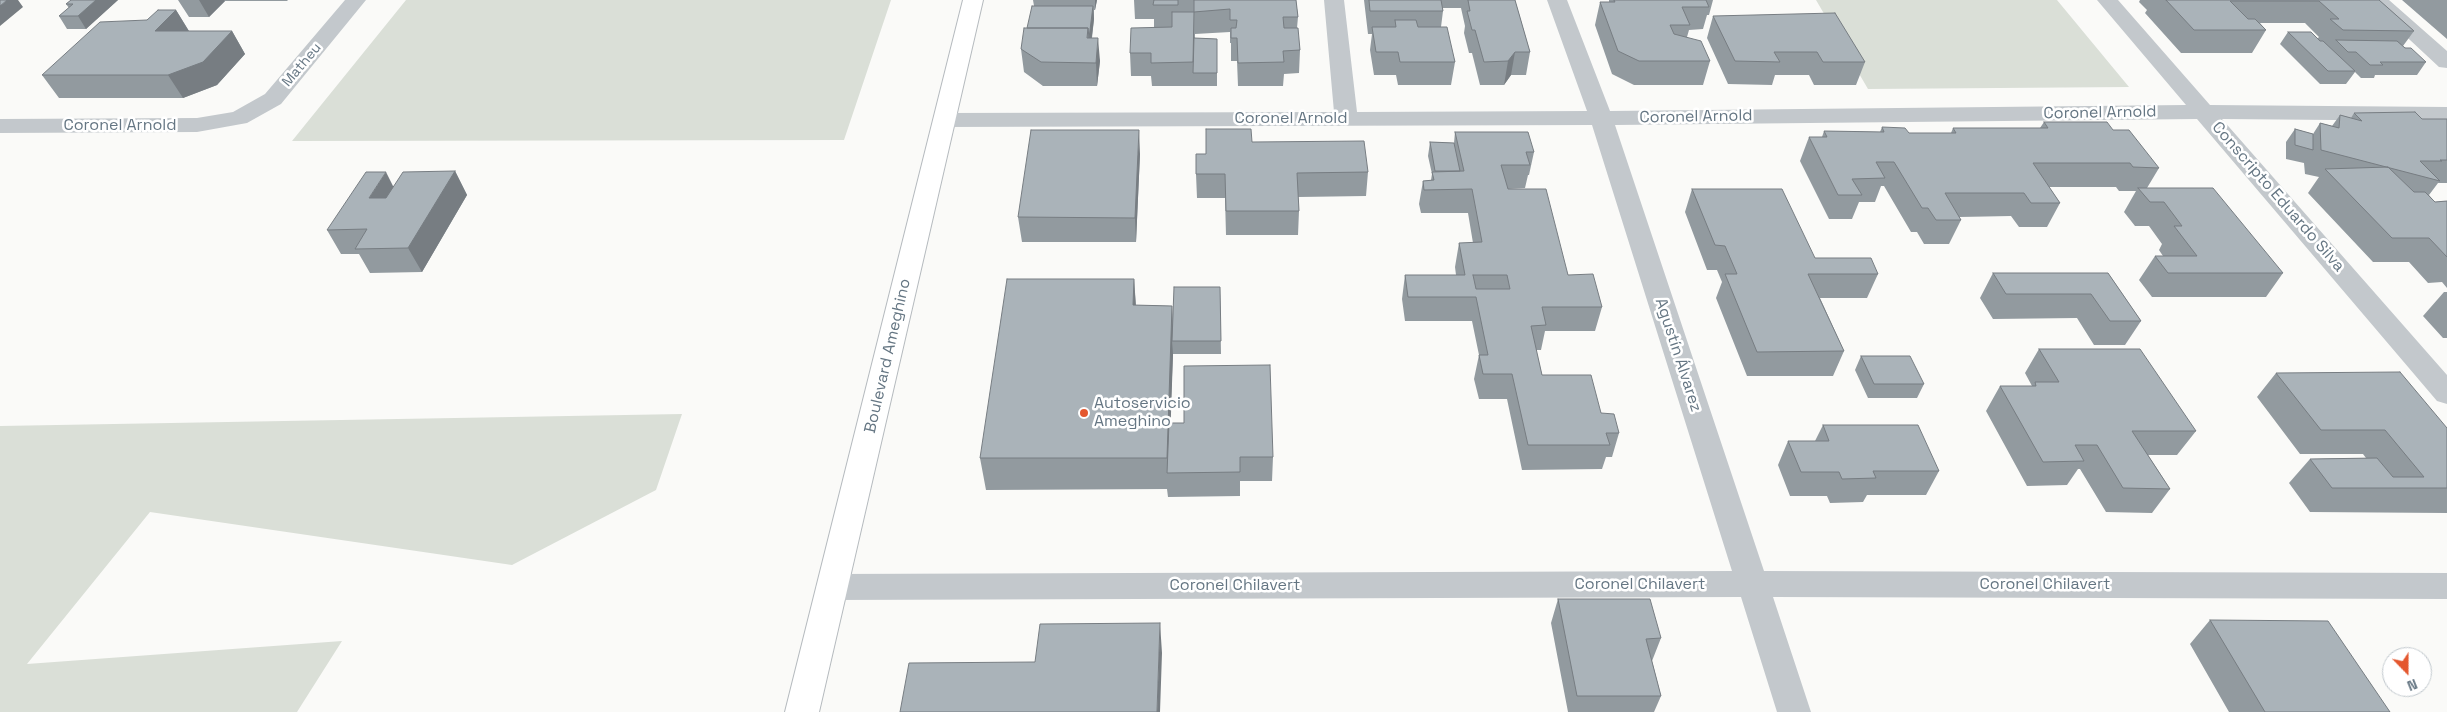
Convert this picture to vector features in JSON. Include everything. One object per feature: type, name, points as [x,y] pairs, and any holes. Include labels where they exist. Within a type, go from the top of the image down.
[{"type":"main road","name":"Boulevard Ameghino","points":[[802,712],[973,0]]},
{"type":"street","name":"Matheu","points":[[239,118],[273,99],[356,0]]},
{"type":"street","points":[[1334,0],[1346,118]]},
{"type":"street","name":"Agustín Álvarez","points":[[1557,0],[1601,118],[1794,712]]},
{"type":"street","name":"Conscripto Eduardo Silva","points":[[2107,0],[2447,394]]},
{"type":"street","points":[[2377,0],[2447,62]]},
{"type":"street","name":"Coronel Arnold","points":[[944,120],[1601,118],[2205,112],[2447,114]]},
{"type":"street","name":"Coronel Arnold","points":[[0,126],[197,125],[239,118]]},
{"type":"street","name":"Coronel Chilavert","points":[[832,587],[1752,584],[2447,586]]},
{"type":"shaded area","points":[[406,0],[891,0],[844,140],[292,141]]},
{"type":"shaded area","points":[[1816,0],[2057,0],[2129,87],[1868,89]]},
{"type":"shaded area","points":[[682,414],[656,490],[512,565],[150,512],[27,664],[342,641],[297,712],[0,712],[0,426]]},
{"type":"building","points":[[0,0],[7,0],[0,6]]},
{"type":"building","points":[[71,0],[96,0],[78,16],[59,16],[73,4],[66,4]]},
{"type":"building","points":[[1154,0],[1178,0],[1178,5],[1153,5]]},
{"type":"building","points":[[1194,0],[1296,0],[1298,17],[1283,17],[1284,28],[1298,28],[1300,50],[1283,51],[1284,62],[1238,63],[1237,38],[1231,38],[1231,28],[1236,28],[1237,20],[1230,20],[1230,9],[1194,12]]},
{"type":"building","points":[[1369,0],[1441,0],[1443,11],[1370,11]]},
{"type":"building","points":[[1468,0],[1515,0],[1530,52],[1515,52],[1508,61],[1484,62],[1475,30],[1472,30],[1467,11],[1470,11]]},
{"type":"building","points":[[1614,0],[1706,0],[1709,7],[1682,7],[1690,25],[1670,25],[1674,34],[1701,41],[1710,61],[1639,61],[1618,51],[1600,2],[1615,2]]},
{"type":"building","points":[[2166,0],[2379,0],[2414,31],[2343,30],[2330,19],[2339,19],[2319,1],[2230,1],[2248,19],[2255,19],[2266,30],[2194,30]]},
{"type":"building","points":[[1032,6],[1093,6],[1089,38],[1088,28],[1027,28]]},
{"type":"building","points":[[158,10],[176,10],[155,31],[232,31],[203,62],[168,75],[42,75],[100,22],[147,20]]},
{"type":"building","points":[[1172,12],[1194,12],[1193,62],[1151,63],[1151,53],[1130,53],[1131,28],[1172,27]]},
{"type":"building","points":[[1835,13],[1865,62],[1823,62],[1817,52],[1774,52],[1780,62],[1735,61],[1713,16]]},
{"type":"building","points":[[1395,20],[1416,20],[1418,27],[1447,27],[1455,62],[1400,62],[1398,52],[1376,52],[1372,27],[1396,27]]},
{"type":"building","points":[[1024,28],[1088,28],[1087,38],[1098,38],[1096,63],[1041,62],[1021,49]]},
{"type":"building","points":[[2288,32],[2311,32],[2355,71],[2328,71]]},
{"type":"building","points":[[1194,38],[1217,39],[1217,73],[1193,73]]},
{"type":"building","points":[[2336,40],[2397,41],[2405,48],[2411,48],[2426,62],[2380,62],[2383,65],[2370,65],[2356,52],[2348,52]]},
{"type":"building","points":[[2415,112],[2422,119],[2447,119],[2447,160],[2420,161],[2440,181],[2321,150],[2320,123],[2339,128],[2340,115],[2362,121],[2354,113]]},
{"type":"building","points":[[2044,122],[2107,122],[2113,130],[2129,130],[2159,168],[2133,167],[2130,163],[2033,163],[2060,203],[2031,203],[2024,193],[1945,193],[1961,220],[1936,220],[1928,208],[1922,208],[1894,162],[1876,162],[1885,178],[1852,179],[1862,195],[1838,195],[1809,137],[1827,137],[1824,131],[1884,132],[1882,127],[1905,128],[1909,133],[1956,133],[1953,128],[2048,128]]},
{"type":"building","points":[[1206,129],[1251,129],[1252,142],[1364,141],[1368,172],[1297,173],[1299,211],[1226,211],[1225,174],[1196,174],[1196,154],[1206,154]]},
{"type":"building","points":[[2295,129],[2313,134],[2313,150],[2295,145]]},
{"type":"building","points":[[1031,130],[1139,130],[1135,218],[1018,217]]},
{"type":"building","points":[[1455,132],[1528,132],[1534,152],[1526,152],[1530,165],[1501,165],[1508,189],[1546,189],[1568,275],[1593,274],[1602,307],[1542,307],[1546,325],[1531,326],[1542,375],[1591,375],[1601,413],[1614,414],[1619,433],[1606,433],[1610,445],[1528,445],[1512,374],[1483,374],[1479,355],[1488,355],[1476,297],[1408,297],[1405,275],[1465,275],[1459,243],[1482,242],[1472,189],[1424,190],[1423,181],[1434,180],[1432,172],[1464,171]],"holes":[[[1473,275],[1507,275],[1510,289],[1476,289]]]},
{"type":"building","points":[[1430,142],[1454,143],[1460,171],[1435,171]]},
{"type":"building","points":[[2388,167],[2414,192],[2425,192],[2435,202],[2447,201],[2447,257],[2429,238],[2392,238],[2325,169]]},
{"type":"building","points":[[455,171],[408,248],[355,249],[367,229],[327,230],[366,172],[386,172],[369,198],[386,198],[403,172]]},
{"type":"building","points":[[2138,188],[2213,188],[2283,273],[2168,273],[2155,256],[2197,256],[2174,226],[2182,226],[2164,202],[2150,202]]},
{"type":"building","points":[[1692,189],[1782,189],[1815,258],[1871,258],[1878,274],[1808,274],[1844,351],[1757,352],[1725,274],[1737,274],[1725,246],[1715,245]]},
{"type":"building","points":[[1993,273],[2108,273],[2141,321],[2110,321],[2091,294],[2006,294]]},
{"type":"building","name":"Autoservicio Ameghino","points":[[1007,279],[1134,279],[1133,305],[1172,306],[1167,458],[980,458]]},
{"type":"building","points":[[1174,287],[1220,287],[1221,341],[1172,341]]},
{"type":"building","points":[[2039,349],[2140,349],[2196,431],[2132,431],[2170,489],[2123,488],[2097,445],[2075,445],[2084,461],[2043,462],[2000,386],[2036,386],[2035,382],[2059,382]]},
{"type":"building","points":[[1861,356],[1910,356],[1924,384],[1874,384]]},
{"type":"building","points":[[1270,365],[1273,457],[1240,457],[1240,472],[1167,473],[1169,423],[1184,423],[1184,366]]},
{"type":"building","points":[[2400,372],[2447,428],[2447,488],[2332,488],[2310,459],[2377,458],[2393,477],[2424,477],[2385,430],[2321,430],[2276,373]]},
{"type":"building","points":[[1823,425],[1918,425],[1939,471],[1873,471],[1876,478],[1842,479],[1839,472],[1801,472],[1788,441],[1829,441]]},
{"type":"building","points":[[1558,599],[1650,599],[1661,638],[1646,639],[1661,696],[1577,696]]},
{"type":"building","points":[[2210,620],[2328,621],[2390,712],[2265,712]]},
{"type":"building","points":[[1160,623],[1157,712],[900,712],[909,663],[1035,662],[1040,624]]},
{"type":"place","name":"Autoservicio Ameghino","points":[[1084,413]]}]
